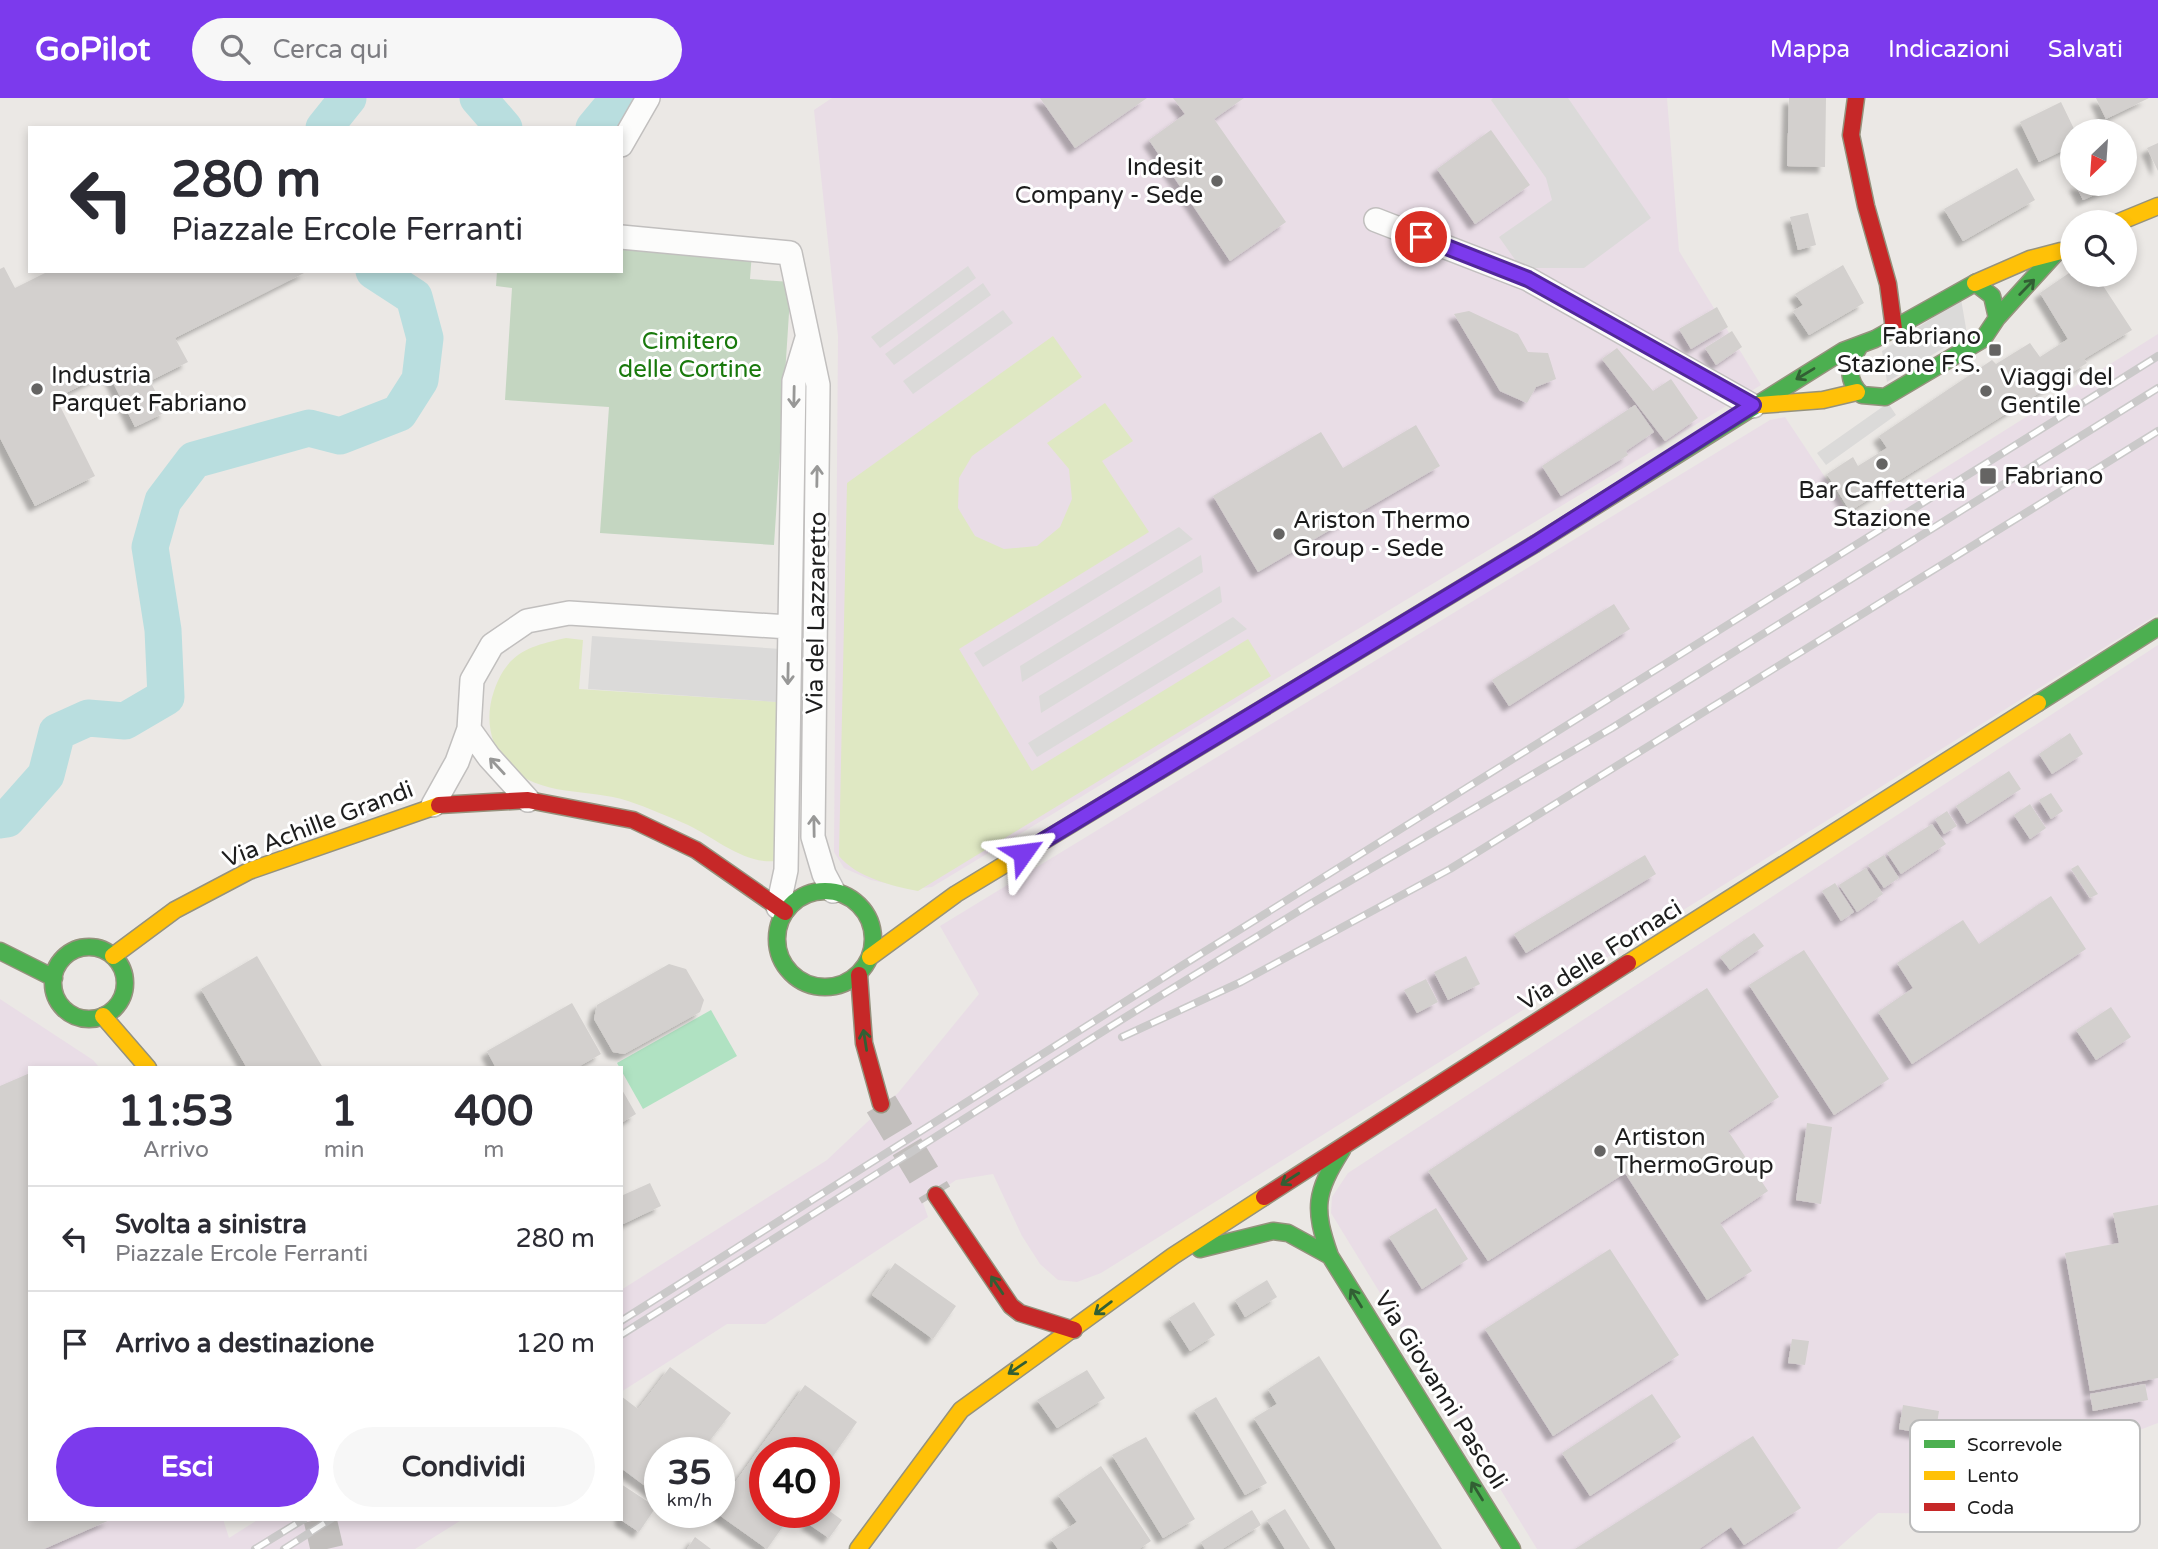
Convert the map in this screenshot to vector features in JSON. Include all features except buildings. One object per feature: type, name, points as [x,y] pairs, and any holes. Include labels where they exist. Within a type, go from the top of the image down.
[{"type":"main road","points":[[1856,98],[1851,135],[1866,206],[1888,284],[1894,329]]},
{"type":"main road","points":[[2137,215],[2158,206]]},
{"type":"main road","points":[[870,957],[956,894],[1533,545],[1843,351],[1859,347],[1894,329],[1975,283],[2030,259],[2060,251]]},
{"type":"main road","points":[[1859,347],[1849,369],[1852,385],[1857,392],[1871,398],[1885,397],[1983,339],[1997,318],[2055,254]]},
{"type":"main road","points":[[1975,283],[1992,296],[1997,318]]},
{"type":"main road","points":[[1888,284],[1908,307],[1920,314]]},
{"type":"main road","points":[[1753,405],[1823,400],[1857,392]]},
{"type":"main road","name":"Via delle Fornaci","points":[[858,1549],[961,1410],[1172,1256],[2158,627]]},
{"type":"main road","name":"Via Achille Grandi","points":[[113,956],[175,910],[249,872],[433,805],[528,800],[633,820],[696,850],[782,909]]},
{"type":"main road","points":[[833,891],[873,913],[874,941],[870,957],[859,975],[832,987],[803,982],[791,973],[782,962],[778,947],[778,928],[782,909],[805,894],[833,891]]},
{"type":"main road","points":[[899,914],[956,894]]},
{"type":"main road","points":[[93,947],[113,956],[125,977],[124,989],[113,1010],[92,1018],[72,1014],[57,999],[54,978],[63,958],[82,948],[93,947]]},
{"type":"main road","points":[[0,951],[54,978]]},
{"type":"main road","points":[[859,975],[864,1043],[881,1104]]},
{"type":"main road","points":[[103,1016],[146,1066]]},
{"type":"main road","name":"Via Giovanni Pascoli","points":[[1347,1142],[1321,1182],[1316,1200],[1316,1219],[1330,1256],[1512,1549]]},
{"type":"main road","points":[[936,1195],[1012,1306],[1020,1313],[1074,1330]]},
{"type":"main road","name":"Via Giovanni Pascoli","points":[[1172,1256],[1273,1231],[1288,1233],[1330,1256]]},
{"type":"street","points":[[623,142],[648,98]]},
{"type":"street","points":[[1376,220],[1528,279],[1753,405]]},
{"type":"street","name":"Via del Lazzaretto","points":[[623,237],[790,253],[809,331],[818,385],[813,837],[824,874],[833,891]]},
{"type":"street","name":"Via del Lazzaretto","points":[[782,909],[786,870],[794,381],[809,331]]},
{"type":"street","name":"Via del Lazzaretto","points":[[433,805],[457,762],[469,729],[472,680],[492,645],[527,621],[569,613],[789,627]]},
{"type":"street","points":[[469,729],[489,757],[528,800]]},
{"type":"shaded area","points":[[832,98],[1667,98],[1679,251],[1761,385],[932,887],[913,889],[871,880],[844,868],[834,852],[838,336],[814,110]]},
{"type":"shaded area","points":[[1568,98],[1651,218],[1584,268],[1521,268],[1499,237],[1552,200],[1546,178],[1491,100]]},
{"type":"shaded area","points":[[968,266],[976,278],[880,348],[871,337]]},
{"type":"shaded area","points":[[983,283],[991,295],[894,365],[885,354]]},
{"type":"shaded area","points":[[1961,299],[1967,334],[1887,382],[1882,351]]},
{"type":"shaded area","points":[[1003,310],[1013,323],[913,394],[903,381]]},
{"type":"shaded area","points":[[2158,334],[2158,614],[1101,1273],[1077,1282],[1058,1280],[1040,1264],[1022,1236],[993,1174],[956,1180],[923,1203],[928,1217],[765,1324],[727,1324],[623,1391],[623,1289],[827,1160],[898,1093],[979,994],[940,926],[1770,420],[1785,417],[1856,524]]},
{"type":"shaded area","points":[[1888,403],[1896,415],[1826,465],[1817,453]]},
{"type":"shaded area","points":[[1179,527],[1193,539],[983,667],[974,653]]},
{"type":"shaded area","points":[[1201,555],[1203,572],[1022,682],[1020,666]]},
{"type":"shaded area","points":[[1220,586],[1222,602],[1041,713],[1039,696]]},
{"type":"shaded area","points":[[1233,617],[1247,629],[1037,757],[1028,743]]},
{"type":"shaded area","points":[[592,636],[781,649],[777,702],[588,689]]},
{"type":"shaded area","points":[[2158,645],[2158,1423],[2140,1430],[2140,1420],[1910,1420],[1910,1513],[1878,1513],[1837,1549],[1537,1549],[1331,1213],[1332,1197],[1348,1173]]},
{"type":"shaded area","points":[[0,999],[98,1066],[28,1066],[28,1521],[224,1521],[229,1538],[256,1521],[460,1521],[415,1549],[0,1549]]},
{"type":"green space","name":"Cimitero delle Cortine","points":[[623,243],[752,252],[750,279],[791,282],[774,545],[600,533],[609,407],[505,400],[512,288],[496,286],[497,273],[623,273]]},
{"type":"green space","points":[[1053,336],[1082,377],[972,456],[959,478],[958,508],[975,536],[1004,549],[1037,546],[1060,527],[1072,499],[1069,469],[1047,443],[1105,403],[1133,441],[1102,461],[1149,532],[959,649],[1032,771],[1248,639],[1271,676],[918,891],[886,883],[855,870],[839,856],[847,483]]},
{"type":"green space","points":[[566,638],[583,640],[579,689],[780,702],[775,861],[763,861],[741,854],[688,825],[628,801],[535,783],[508,765],[493,740],[489,721],[491,701],[499,678],[521,653],[541,644]]},
{"type":"green space","points":[[711,1010],[737,1056],[643,1109],[623,1074],[623,1066],[617,1063]]},
{"type":"waterway","points":[[326,126],[348,98]]},
{"type":"waterway","points":[[478,98],[502,126]]},
{"type":"waterway","points":[[596,126],[619,98]]},
{"type":"waterway","points":[[0,820],[7,819],[46,775],[57,732],[88,718],[125,721],[166,697],[163,630],[150,547],[163,501],[194,460],[309,428],[340,436],[399,413],[420,380],[425,338],[414,297],[377,273]]},
{"type":"tunnel","points":[[881,1104],[936,1195]]},
{"type":"tunnel","points":[[320,1521],[327,1549]]},
{"type":"railway","points":[[623,1320],[1183,965],[2158,356]]},
{"type":"railway","points":[[623,1334],[1121,1020],[1307,906],[1612,728],[2158,388]]},
{"type":"railway","points":[[1122,1037],[1241,982],[1450,869],[2158,431]]},
{"type":"railway","points":[[255,1549],[301,1521]]},
{"type":"railway","points":[[284,1549],[328,1521]]},
{"type":"traffic: fast","points":[[1859,347],[1850,372],[1853,384],[1862,395],[1885,397],[1983,339],[1997,318],[2055,254]]},
{"type":"traffic: fast","points":[[1535,544],[1843,351],[1875,339],[1975,283],[1992,296],[1997,318]]},
{"type":"traffic: fast","points":[[2038,703],[2158,627]]},
{"type":"traffic: fast","points":[[825,891],[843,894],[859,905],[870,921],[873,939],[870,957],[859,973],[843,984],[825,987],[807,984],[791,973],[780,957],[777,939],[780,921],[791,905],[807,894],[825,891]]},
{"type":"traffic: fast","points":[[89,947],[109,953],[119,963],[125,983],[119,1003],[109,1013],[89,1019],[69,1013],[59,1003],[53,983],[59,963],[69,953],[89,947]]},
{"type":"traffic: fast","points":[[0,951],[54,978]]},
{"type":"traffic: fast","points":[[1342,1150],[1326,1178],[1320,1201],[1321,1225],[1330,1256],[1512,1549]]},
{"type":"traffic: fast","points":[[1200,1249],[1273,1231],[1288,1233],[1330,1256]]},
{"type":"traffic: slow","points":[[2137,215],[2158,206]]},
{"type":"traffic: slow","points":[[1975,283],[2030,259],[2060,251]]},
{"type":"traffic: slow","points":[[1759,405],[1823,400],[1857,392]]},
{"type":"traffic: slow","points":[[1628,963],[2038,703]]},
{"type":"traffic: slow","points":[[870,957],[956,894],[1159,771]]},
{"type":"traffic: slow","points":[[113,956],[175,910],[249,871],[439,805]]},
{"type":"traffic: slow","points":[[103,1016],[146,1066]]},
{"type":"traffic: slow","points":[[858,1549],[961,1410],[1173,1256],[1264,1197]]},
{"type":"traffic: jam","points":[[1856,98],[1851,135],[1866,206],[1888,284],[1894,329]]},
{"type":"traffic: jam","points":[[1159,771],[1535,544]]},
{"type":"traffic: jam","points":[[439,805],[528,800],[633,820],[696,850],[785,912]]},
{"type":"traffic: jam","points":[[1264,1197],[1628,963]]},
{"type":"traffic: jam","points":[[859,975],[864,1043],[881,1104]]},
{"type":"traffic: jam","points":[[936,1195],[1011,1306],[1020,1313],[1074,1330]]},
{"type":"place","name":"Indesit Company - Sede","points":[[1217,181]]},
{"type":"place","name":"Fabriano Stazione F.S.","points":[[1995,350]]},
{"type":"place","name":"Industria Parquet Fabriano","points":[[37,389]]},
{"type":"place","name":"Viaggi del Gentile","points":[[1986,391]]},
{"type":"place","name":"Bar Caffetteria Stazione","points":[[1882,464]]},
{"type":"place","name":"Fabriano","points":[[1988,476]]},
{"type":"place","name":"Ariston Thermo Group - Sede","points":[[1279,534]]},
{"type":"place","name":"Artiston ThermoGroup","points":[[1600,1151]]},
{"type":"route","points":[[1023,853],[1533,545],[1753,405],[1528,279],[1421,237]]}]
